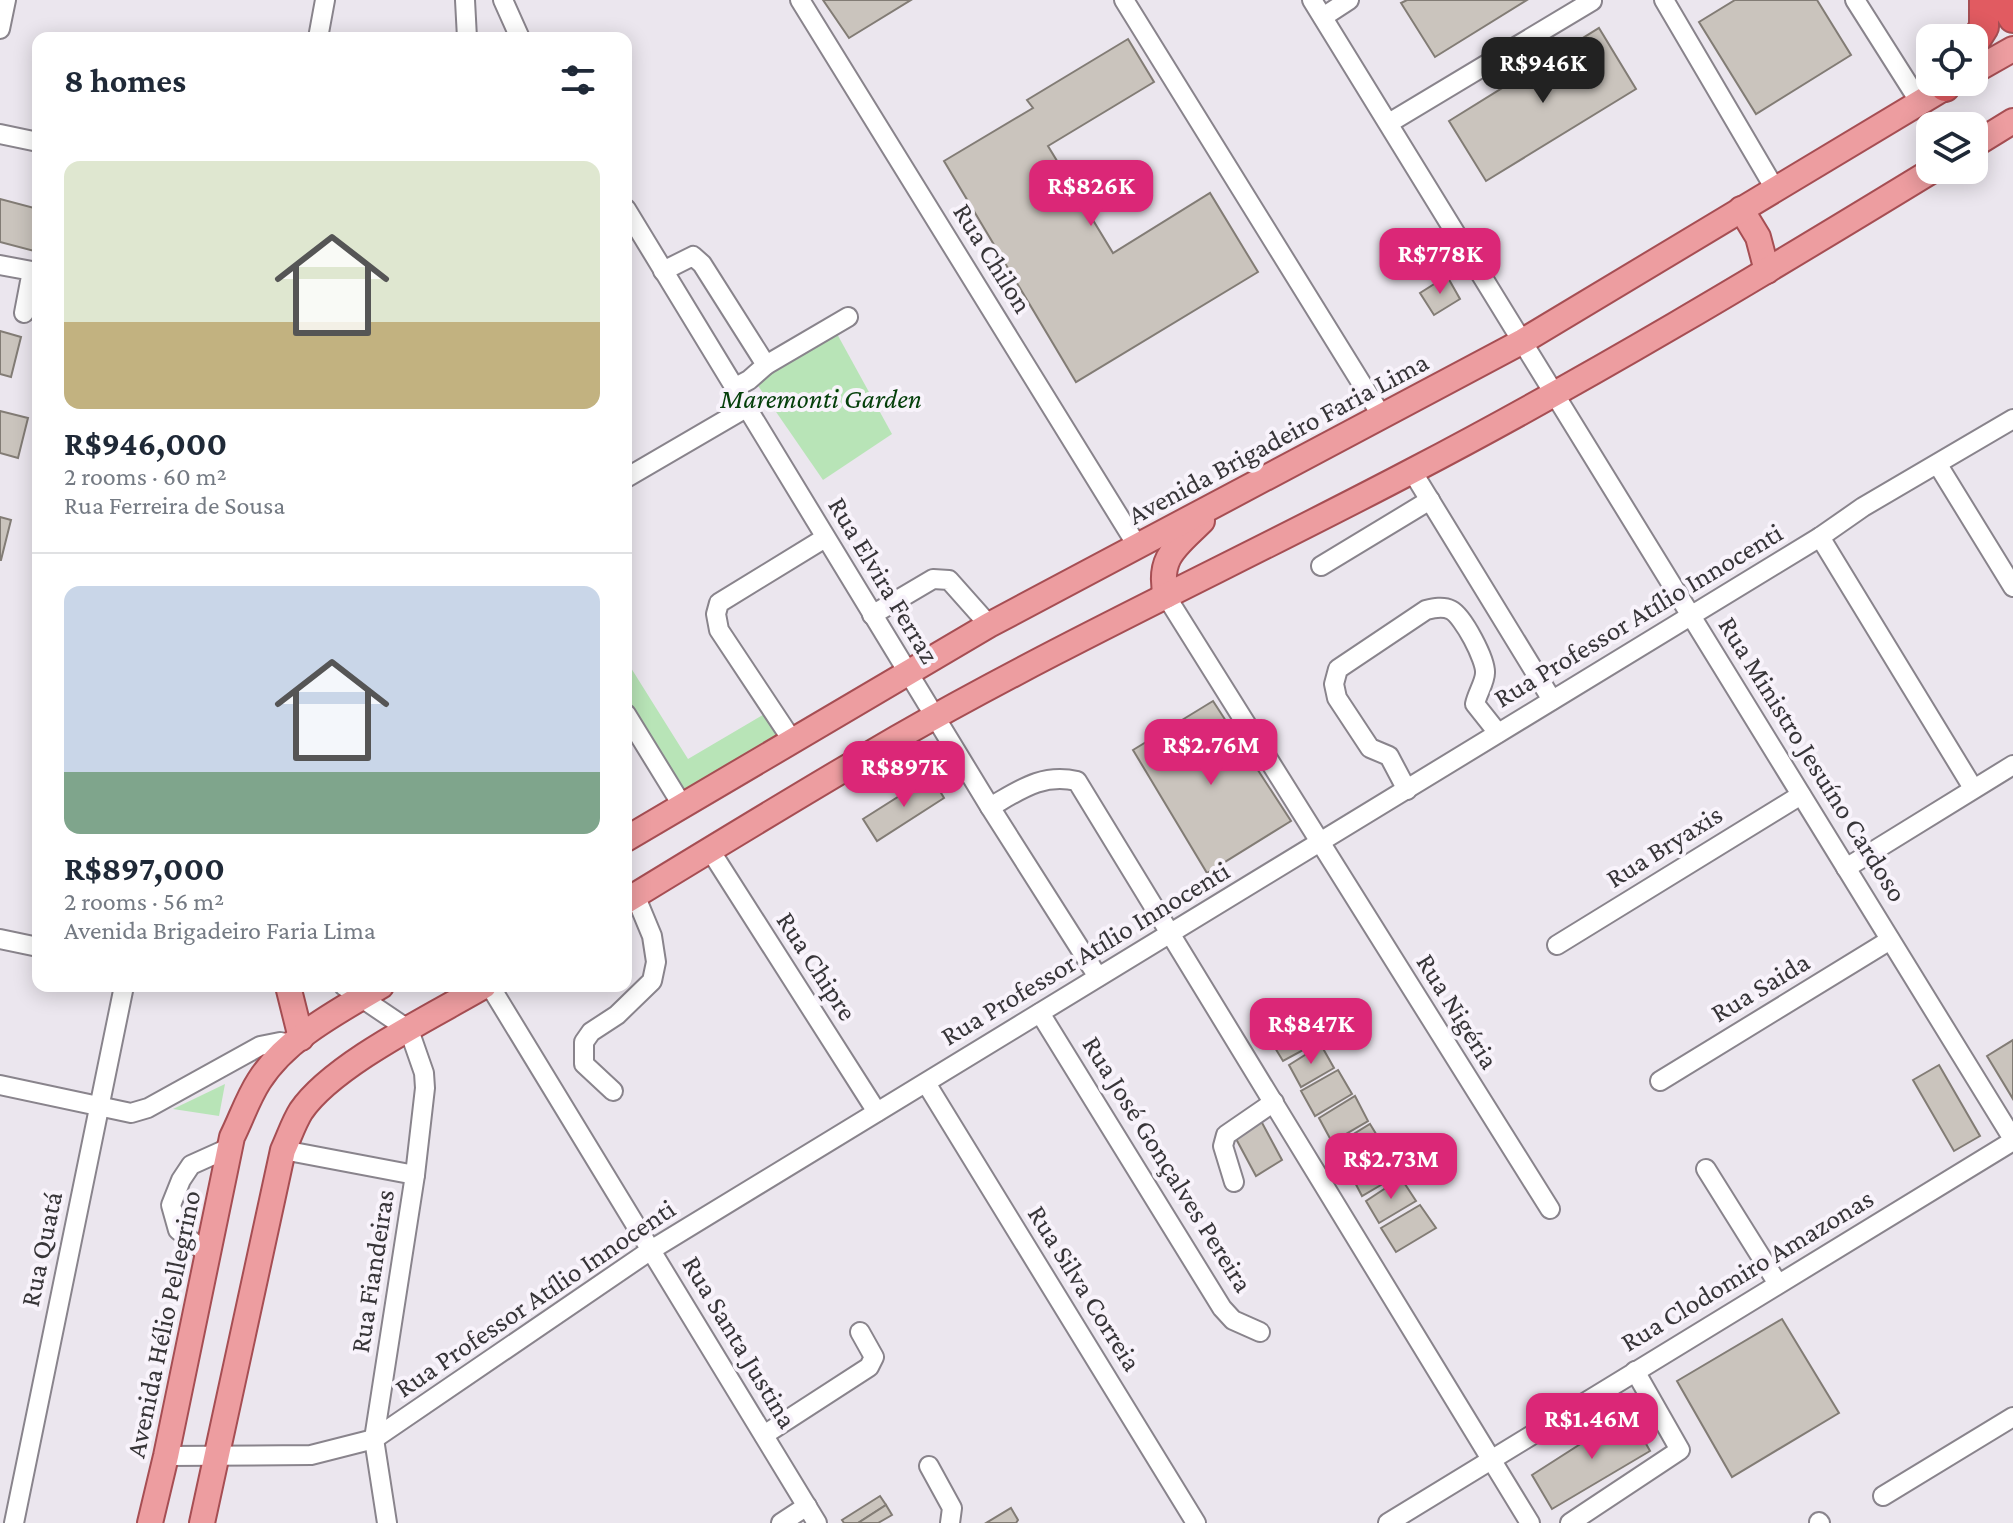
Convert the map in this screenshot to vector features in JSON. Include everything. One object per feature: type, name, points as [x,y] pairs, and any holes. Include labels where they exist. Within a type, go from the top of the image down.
[{"type":"highway","points":[[1984,0],[1984,24]]},
{"type":"highway","points":[[2002,0],[2013,18]]},
{"type":"main road","points":[[1988,63],[2013,49]]},
{"type":"main road","name":"Avenida Brigadeiro Faria Lima","points":[[632,835],[989,625],[1523,341],[1928,96]]},
{"type":"main road","points":[[1988,136],[2013,121]]},
{"type":"main road","points":[[632,897],[935,718],[1412,471],[1555,393],[1767,271],[1916,180]]},
{"type":"main road","points":[[1741,209],[1758,237],[1767,271]]},
{"type":"main road","points":[[1166,596],[1163,574],[1169,554],[1216,505]]},
{"type":"main road","points":[[289,992],[297,1041]]},
{"type":"main road","points":[[231,1142],[260,1079],[297,1041],[359,992]]},
{"type":"main road","points":[[202,1523],[283,1150],[300,1113],[318,1091],[353,1065],[474,992]]},
{"type":"main road","name":"Avenida Hélio Pellegrino","points":[[150,1523],[231,1142]]},
{"type":"street","points":[[0,29],[6,0]]},
{"type":"street","points":[[319,32],[325,0]]},
{"type":"street","points":[[465,0],[467,32]]},
{"type":"street","name":"Rua Chilon","points":[[800,0],[1138,547]]},
{"type":"street","points":[[1124,0],[1383,418]]},
{"type":"street","name":"Rua Ministro Jesuíno Cardoso","points":[[1312,0],[2013,1140]]},
{"type":"street","points":[[1323,17],[1349,0]]},
{"type":"street","points":[[1664,0],[1775,189]]},
{"type":"street","points":[[1855,0],[1919,101]]},
{"type":"street","points":[[504,1],[517,32]]},
{"type":"street","points":[[1389,123],[1592,1]]},
{"type":"street","points":[[0,134],[32,141]]},
{"type":"street","name":"Rua Elvira Ferraz","points":[[632,219],[935,718],[1098,977]]},
{"type":"street","points":[[663,271],[693,256],[702,264],[766,365]]},
{"type":"street","points":[[0,265],[32,271],[24,313]]},
{"type":"street","points":[[734,388],[766,365],[848,317]]},
{"type":"street","points":[[632,474],[746,408]]},
{"type":"street","name":"Rua Professor Atílio Innocenti","points":[[166,1456],[311,1455],[374,1439],[651,1250],[1820,537],[1863,507],[2013,419]]},
{"type":"street","points":[[1938,465],[2013,587]]},
{"type":"street","points":[[1412,471],[1552,700]]},
{"type":"street","points":[[1321,566],[1430,500]]},
{"type":"street","points":[[1820,537],[1973,788]]},
{"type":"street","points":[[792,740],[719,630],[716,614],[719,603],[825,538]]},
{"type":"street","points":[[872,615],[933,579],[949,580],[989,625]]},
{"type":"street","points":[[1166,596],[1319,843]]},
{"type":"street","points":[[1407,790],[1389,756],[1370,748],[1353,725],[1337,698],[1334,684],[1338,669],[1426,610],[1435,607],[1451,610],[1474,640],[1486,673],[1475,704],[1498,733]]},
{"type":"street","points":[[632,724],[682,805]]},
{"type":"street","points":[[1846,868],[2013,765]]},
{"type":"street","points":[[990,807],[1035,782],[1059,777],[1077,781],[1530,1523]]},
{"type":"street","name":"Rua Bryaxis","points":[[1557,945],[1801,795]]},
{"type":"street","name":"Rua Nigéria","points":[[1319,843],[1550,1209]]},
{"type":"street","name":"Rua Chipre","points":[[710,850],[877,1112]]},
{"type":"street","points":[[613,1091],[584,1064],[584,1042],[591,1032],[617,1015],[652,981],[656,962],[652,936],[632,900]]},
{"type":"street","points":[[0,939],[32,946]]},
{"type":"street","name":"Rua Saida","points":[[1660,1081],[1890,940]]},
{"type":"street","name":"Rua Quatá","points":[[14,1523],[123,992]]},
{"type":"street","points":[[364,992],[409,1030]]},
{"type":"street","name":"Rua Santa Justina","points":[[494,992],[817,1523]]},
{"type":"street","name":"Rua José Gonçalves Pereira","points":[[1040,1013],[1222,1308],[1233,1320],[1260,1332]]},
{"type":"street","name":"Rua Fiandeiras","points":[[387,1523],[374,1439],[415,1175],[425,1088],[421,1059],[409,1030]]},
{"type":"street","points":[[0,1085],[131,1113],[142,1111],[260,1046],[297,1041]]},
{"type":"street","name":"Rua Silva Correia","points":[[926,1083],[1196,1523]]},
{"type":"street","points":[[1234,1182],[1223,1146],[1226,1135],[1274,1102]]},
{"type":"street","name":"Rua Clodomiro Amazonas","points":[[1388,1523],[2013,1140]]},
{"type":"street","points":[[209,1255],[178,1230],[171,1205],[191,1165],[231,1142]]},
{"type":"street","points":[[283,1150],[415,1175]]},
{"type":"street","points":[[1706,1169],[1778,1284]]},
{"type":"street","points":[[764,1435],[869,1367],[874,1357],[860,1332]]},
{"type":"street","points":[[1570,1523],[1680,1450],[1635,1371]]},
{"type":"street","points":[[1883,1496],[2013,1417]]},
{"type":"street","points":[[929,1466],[948,1496],[952,1508],[950,1523]]},
{"type":"street","points":[[781,1523],[807,1506]]},
{"type":"green space","name":"Maremonti Garden","points":[[836,332],[892,434],[823,480],[752,377]]},
{"type":"green space","points":[[632,670],[688,759],[766,713],[779,735],[685,794],[632,710]]},
{"type":"green space","points":[[225,1084],[219,1116],[173,1109]]},
{"type":"building","points":[[823,0],[911,0],[849,38]]},
{"type":"building","points":[[1407,0],[1527,0],[1435,57],[1401,3]]},
{"type":"building","points":[[1735,0],[1817,0],[1851,55],[1756,114],[1699,22]]},
{"type":"building","points":[[1599,28],[1636,89],[1486,181],[1449,121]]},
{"type":"building","points":[[1128,39],[1154,82],[1048,146],[1113,253],[1210,193],[1258,272],[1076,382],[944,161],[1033,108],[1027,100]]},
{"type":"building","points":[[0,199],[32,207],[32,250],[0,242]]},
{"type":"building","points":[[1447,276],[1460,299],[1434,315],[1420,293]]},
{"type":"building","points":[[0,331],[21,337],[11,377],[0,374]]},
{"type":"building","points":[[0,411],[28,418],[18,458],[0,453]]},
{"type":"building","points":[[0,517],[11,520],[1,560],[0,560]]},
{"type":"building","points":[[1213,701],[1291,821],[1207,873],[1133,750]]},
{"type":"building","points":[[931,776],[944,798],[877,841],[863,819]]},
{"type":"building","points":[[1304,1016],[1318,1042],[1283,1061],[1269,1038]]},
{"type":"building","points":[[2013,1040],[2013,1099],[1987,1056]]},
{"type":"building","points":[[1321,1045],[1334,1068],[1301,1087],[1289,1065]]},
{"type":"building","points":[[1939,1065],[1980,1136],[1954,1151],[1913,1080]]},
{"type":"building","points":[[1338,1070],[1352,1094],[1315,1116],[1301,1091]]},
{"type":"building","points":[[1355,1096],[1368,1121],[1332,1142],[1319,1118]]},
{"type":"building","points":[[1260,1119],[1282,1160],[1256,1176],[1234,1135]]},
{"type":"building","points":[[1370,1124],[1384,1147],[1348,1170],[1334,1146]]},
{"type":"building","points":[[1385,1152],[1398,1175],[1362,1196],[1350,1173]]},
{"type":"building","points":[[1401,1178],[1416,1201],[1379,1223],[1366,1201]]},
{"type":"building","points":[[1420,1205],[1436,1228],[1396,1252],[1381,1228]]},
{"type":"building","points":[[1782,1319],[1839,1413],[1732,1477],[1677,1381]]},
{"type":"building","points":[[1629,1413],[1650,1451],[1552,1509],[1532,1475]]},
{"type":"building","points":[[880,1496],[886,1505],[858,1523],[844,1523],[842,1520]]},
{"type":"building","points":[[886,1505],[892,1515],[878,1523],[858,1523]]},
{"type":"building","points":[[1011,1508],[1018,1520],[1016,1523],[986,1523]]}]
